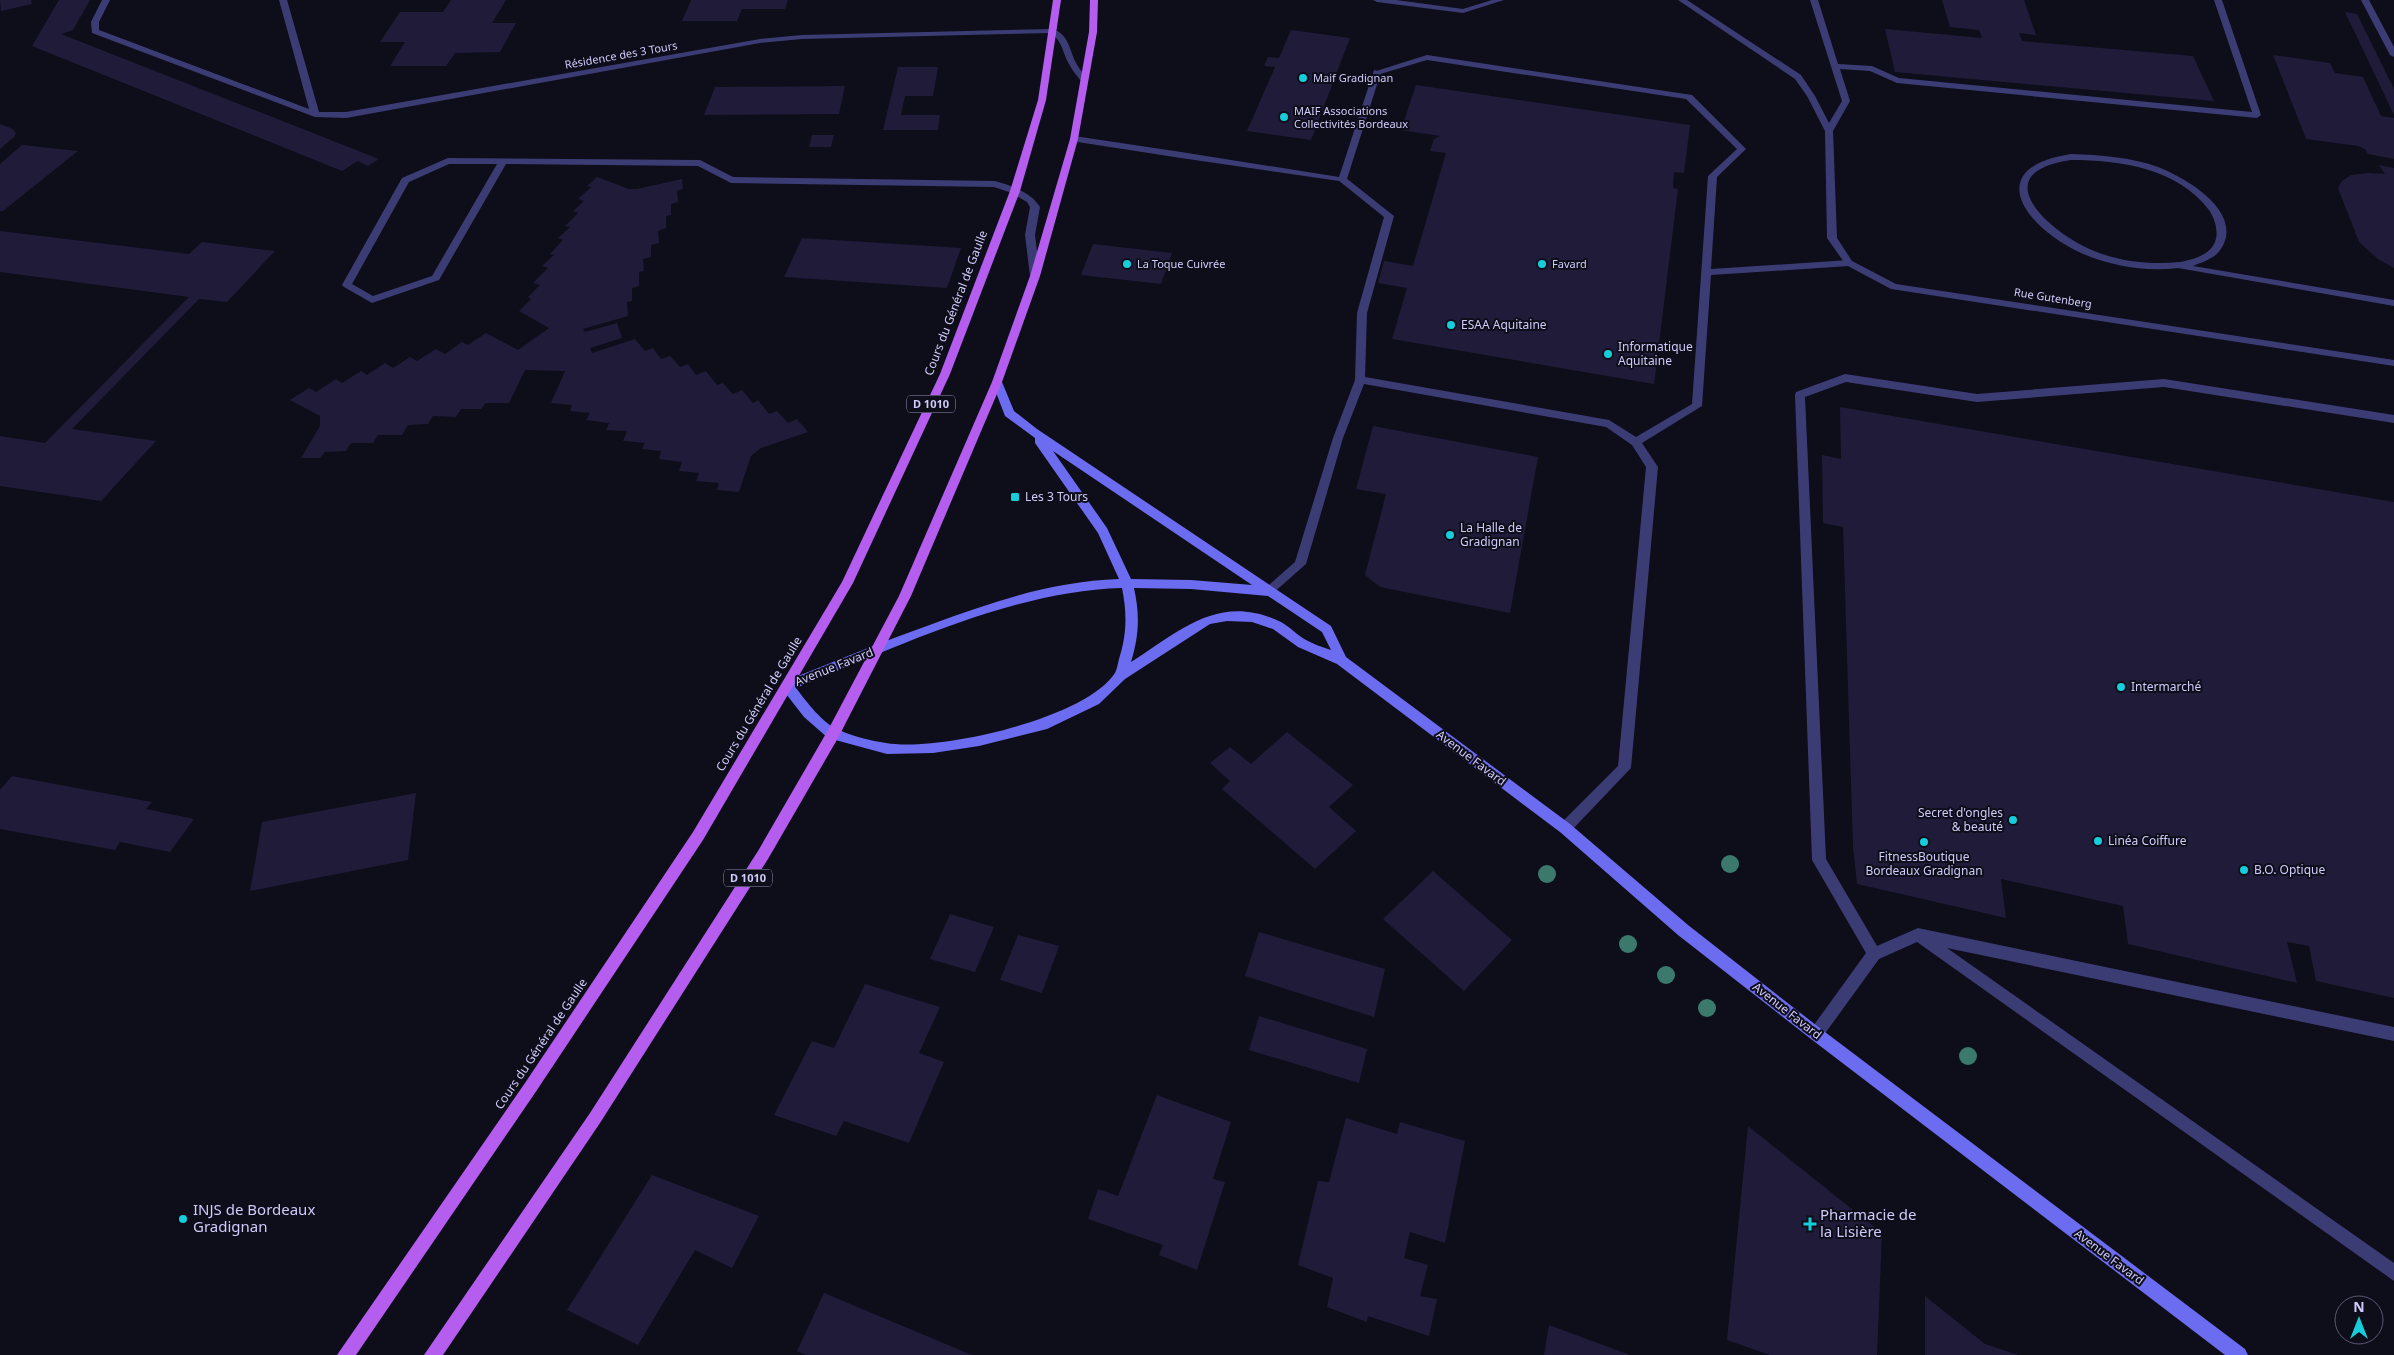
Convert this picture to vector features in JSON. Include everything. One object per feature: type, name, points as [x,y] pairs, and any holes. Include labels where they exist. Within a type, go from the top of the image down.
[{"type":"main road","name":"Cours du Général de Gaulle","points":[[346,1355],[530,1088],[698,836],[846,583],[945,374],[1015,191],[1042,100],[1057,0]]},
{"type":"main road","name":"D 1010","points":[[432,1355],[595,1118],[763,855],[832,734],[905,596],[997,382],[1034,276],[1074,139],[1093,32],[1094,0]]},
{"type":"street","name":"Résidence des 3 Tours","points":[[106,0],[95,22],[95,31],[315,114],[346,115],[802,36],[1052,31]]},
{"type":"street","points":[[283,0],[315,114]]},
{"type":"street","points":[[1377,0],[1463,11],[1500,0]]},
{"type":"street","points":[[1682,0],[1798,77],[1811,96],[1829,131]]},
{"type":"street","points":[[1814,0],[1846,101],[1829,131]]},
{"type":"street","points":[[1835,66],[1872,69],[1897,80],[2257,116],[2218,0]]},
{"type":"street","points":[[2365,0],[2394,56]]},
{"type":"street","points":[[1052,31],[1062,36],[1068,48],[1071,63],[1084,79]]},
{"type":"street","points":[[1343,180],[1377,72],[1427,57],[1689,97],[1742,149],[1713,176],[1697,406],[1636,442]]},
{"type":"street","name":"Rue Gutenberg","points":[[1829,131],[1832,238],[1849,263],[1894,286],[2394,364]]},
{"type":"street","points":[[1074,139],[1343,180],[1389,216],[1362,313],[1360,380],[1338,438],[1300,564],[1268,591]]},
{"type":"street","points":[[2177,266],[2204,260],[2220,246],[2224,229],[2215,210],[2195,191],[2168,174],[2135,163],[2102,156],[2071,156],[2048,162],[2032,172],[2024,185],[2026,202],[2037,219],[2056,236],[2084,250],[2115,261],[2147,267],[2177,266],[2394,303]]},
{"type":"street","points":[[503,161],[436,278],[372,300],[347,285],[405,180],[448,161],[503,161],[700,163],[731,180],[996,184],[1032,200],[1035,207],[1030,235],[1034,276]]},
{"type":"street","points":[[1706,272],[1849,263]]},
{"type":"street","points":[[1874,954],[1819,860],[1800,395],[1845,378],[1977,398],[2164,383],[2394,419]]},
{"type":"street","points":[[1360,380],[1609,424],[1636,442],[1652,467],[1624,768],[1565,828]]},
{"type":"street","name":"Avenue Favard","points":[[997,382],[1009,413],[1033,432],[1327,629],[1341,660]]},
{"type":"street","name":"Avenue Favard","points":[[1033,432],[1084,502],[1122,565],[1132,633],[1121,675]]},
{"type":"street","name":"Avenue Favard","points":[[1268,591],[1174,583],[1126,584],[1064,589],[1012,601],[878,648],[787,686],[809,713],[832,734],[887,749],[933,748],[980,741],[1042,725],[1095,700],[1121,675],[1207,620],[1227,616],[1253,617],[1277,626],[1302,644],[1341,660],[1565,828],[1683,930],[1816,1034],[2239,1355]]},
{"type":"street","points":[[1918,935],[2394,1273]]},
{"type":"street","points":[[1816,1034],[1874,954],[1918,935],[2394,1034]]},
{"type":"building","points":[[0,0],[31,0],[32,4],[1,11]]},
{"type":"building","points":[[59,0],[90,0],[73,30],[61,34],[379,159],[368,166],[358,161],[342,171],[32,46]]},
{"type":"building","points":[[451,0],[506,0],[492,23],[516,23],[500,52],[455,53],[446,66],[390,66],[405,42],[380,42],[400,12],[443,12]]},
{"type":"building","points":[[691,0],[788,0],[785,9],[742,9],[737,21],[682,21]]},
{"type":"building","points":[[1942,0],[2024,0],[2036,35],[2019,33],[2022,41],[2193,56],[2214,101],[1895,72],[1885,29],[1982,38],[1979,30],[1950,27]]},
{"type":"building","points":[[2345,12],[2357,14],[2394,89],[2394,115]]},
{"type":"building","points":[[1291,30],[1350,38],[1311,140],[1247,131],[1275,67],[1264,66],[1268,57],[1279,58]]},
{"type":"building","points":[[2273,55],[2330,63],[2335,73],[2363,77],[2381,116],[2394,118],[2394,159],[2368,154],[2365,149],[2358,146],[2306,139]]},
{"type":"building","points":[[898,67],[938,67],[933,96],[905,96],[901,115],[940,115],[938,130],[883,130]]},
{"type":"building","name":"Favard","points":[[1416,85],[1690,125],[1684,173],[1674,172],[1673,188],[1678,189],[1654,384],[1392,339],[1407,288],[1378,283],[1384,261],[1413,266],[1446,153],[1430,151],[1434,139],[1440,136],[1401,130]]},
{"type":"building","points":[[845,86],[839,114],[704,115],[715,87]]},
{"type":"building","points":[[0,124],[13,129],[16,133],[0,149]]},
{"type":"building","points":[[812,135],[834,135],[831,147],[809,147]]},
{"type":"building","points":[[22,145],[78,151],[3,211],[0,211],[0,164]]},
{"type":"building","points":[[2379,165],[2394,168],[2394,268],[2378,259],[2359,242],[2338,188],[2342,181],[2351,175],[2385,174]]},
{"type":"building","points":[[597,177],[629,189],[682,179],[683,189],[677,191],[678,202],[671,204],[671,215],[666,216],[666,228],[658,231],[659,243],[651,245],[651,257],[643,259],[644,271],[639,272],[639,286],[632,288],[632,301],[627,302],[628,316],[583,329],[585,332],[617,323],[622,338],[590,348],[592,353],[635,339],[645,351],[653,348],[661,359],[670,356],[680,367],[688,364],[696,375],[706,371],[717,385],[723,383],[733,394],[742,390],[753,403],[758,400],[769,414],[777,411],[788,423],[797,419],[808,432],[761,448],[751,456],[739,492],[717,490],[719,483],[696,481],[699,473],[679,471],[682,462],[659,459],[661,451],[642,449],[645,443],[623,441],[627,431],[606,430],[609,423],[586,420],[590,413],[570,411],[572,405],[551,403],[565,371],[525,370],[509,403],[486,403],[481,409],[461,409],[456,417],[433,416],[428,424],[408,425],[402,435],[378,435],[373,443],[351,443],[346,451],[325,452],[320,458],[301,458],[320,426],[320,416],[290,400],[309,388],[316,392],[336,379],[342,383],[361,371],[367,375],[385,363],[393,368],[410,357],[417,361],[436,349],[445,354],[462,342],[468,345],[486,333],[518,350],[549,328],[519,311],[531,299],[528,297],[540,285],[533,283],[548,268],[542,266],[554,255],[550,254],[563,240],[558,238],[570,227],[565,226],[578,213],[573,211],[584,201],[578,199],[591,187],[587,186]]},
{"type":"building","points":[[0,231],[189,254],[202,242],[275,251],[227,302],[199,299],[72,429],[156,441],[101,501],[0,486],[0,436],[45,443],[189,297],[0,272]]},
{"type":"building","points":[[802,238],[961,248],[947,288],[784,277]]},
{"type":"building","name":"La Toque Cuivrée","points":[[1093,244],[1172,253],[1161,284],[1081,275]]},
{"type":"building","name":"Intermarché","points":[[1840,407],[2394,502],[2394,998],[2316,981],[2309,946],[2287,942],[2297,983],[2128,944],[2123,906],[2001,879],[2006,918],[1857,884],[1853,847],[1843,527],[1823,523],[1822,455],[1841,459]]},
{"type":"building","name":"La Halle de Gradignan","points":[[1373,426],[1538,457],[1510,613],[1380,587],[1365,575],[1386,494],[1356,489]]},
{"type":"building","points":[[1287,732],[1353,785],[1329,807],[1356,831],[1315,869],[1222,789],[1230,781],[1210,763],[1230,747],[1251,764]]},
{"type":"building","points":[[12,776],[152,802],[146,809],[194,819],[170,852],[120,842],[115,850],[0,829],[0,790]]},
{"type":"building","points":[[416,793],[408,860],[250,891],[262,822]]},
{"type":"building","points":[[1433,871],[1512,940],[1464,991],[1383,919]]},
{"type":"building","points":[[950,914],[994,927],[975,972],[930,959]]},
{"type":"building","points":[[1259,932],[1385,969],[1374,1017],[1245,976]]},
{"type":"building","points":[[1018,935],[1059,946],[1042,993],[1000,980]]},
{"type":"building","points":[[865,984],[940,1007],[919,1053],[944,1062],[909,1143],[844,1121],[836,1136],[774,1115],[812,1041],[834,1048]]},
{"type":"building","points":[[1259,1016],[1367,1049],[1359,1083],[1249,1050]]},
{"type":"building","points":[[1157,1095],[1231,1122],[1213,1179],[1225,1182],[1197,1270],[1159,1255],[1163,1245],[1088,1219],[1098,1189],[1118,1196]]},
{"type":"building","points":[[1346,1118],[1397,1134],[1400,1122],[1465,1141],[1445,1243],[1410,1232],[1404,1258],[1428,1265],[1420,1296],[1437,1299],[1429,1336],[1368,1316],[1367,1322],[1327,1307],[1333,1278],[1298,1265],[1318,1181],[1329,1182]]},
{"type":"building","points":[[1748,1126],[1882,1233],[1877,1355],[1770,1355],[1727,1340]]},
{"type":"building","points":[[652,1175],[759,1216],[732,1268],[695,1250],[638,1345],[567,1310]]},
{"type":"building","points":[[824,1293],[972,1355],[806,1355],[797,1351]]},
{"type":"building","points":[[1925,1296],[1985,1344],[2018,1355],[1925,1355]]},
{"type":"building","points":[[1549,1325],[1630,1355],[1544,1355]]},
{"type":"place","name":"Maif Gradignan","points":[[1303,78]]},
{"type":"place","name":"MAIF Associations Collectivités Bordeaux","points":[[1284,117]]},
{"type":"place","name":"La Toque Cuivrée","points":[[1127,264]]},
{"type":"place","name":"Favard","points":[[1542,264]]},
{"type":"place","name":"ESAA Aquitaine","points":[[1451,325]]},
{"type":"place","name":"Informatique Aquitaine","points":[[1608,354]]},
{"type":"place","name":"Les 3 Tours","points":[[1015,497]]},
{"type":"place","name":"La Halle de Gradignan","points":[[1450,535]]},
{"type":"place","name":"Intermarché","points":[[2121,687]]},
{"type":"place","name":"Secret d'ongles & beauté","points":[[2013,820]]},
{"type":"place","name":"Linéa Coiffure","points":[[2098,841]]},
{"type":"place","name":"FitnessBoutique Bordeaux Gradignan","points":[[1924,842]]},
{"type":"place","name":"B.O. Optique","points":[[2244,870]]},
{"type":"place","name":"INJS de Bordeaux Gradignan","points":[[183,1219]]},
{"type":"place","name":"Pharmacie de la Lisière","points":[[1810,1224]]}]
